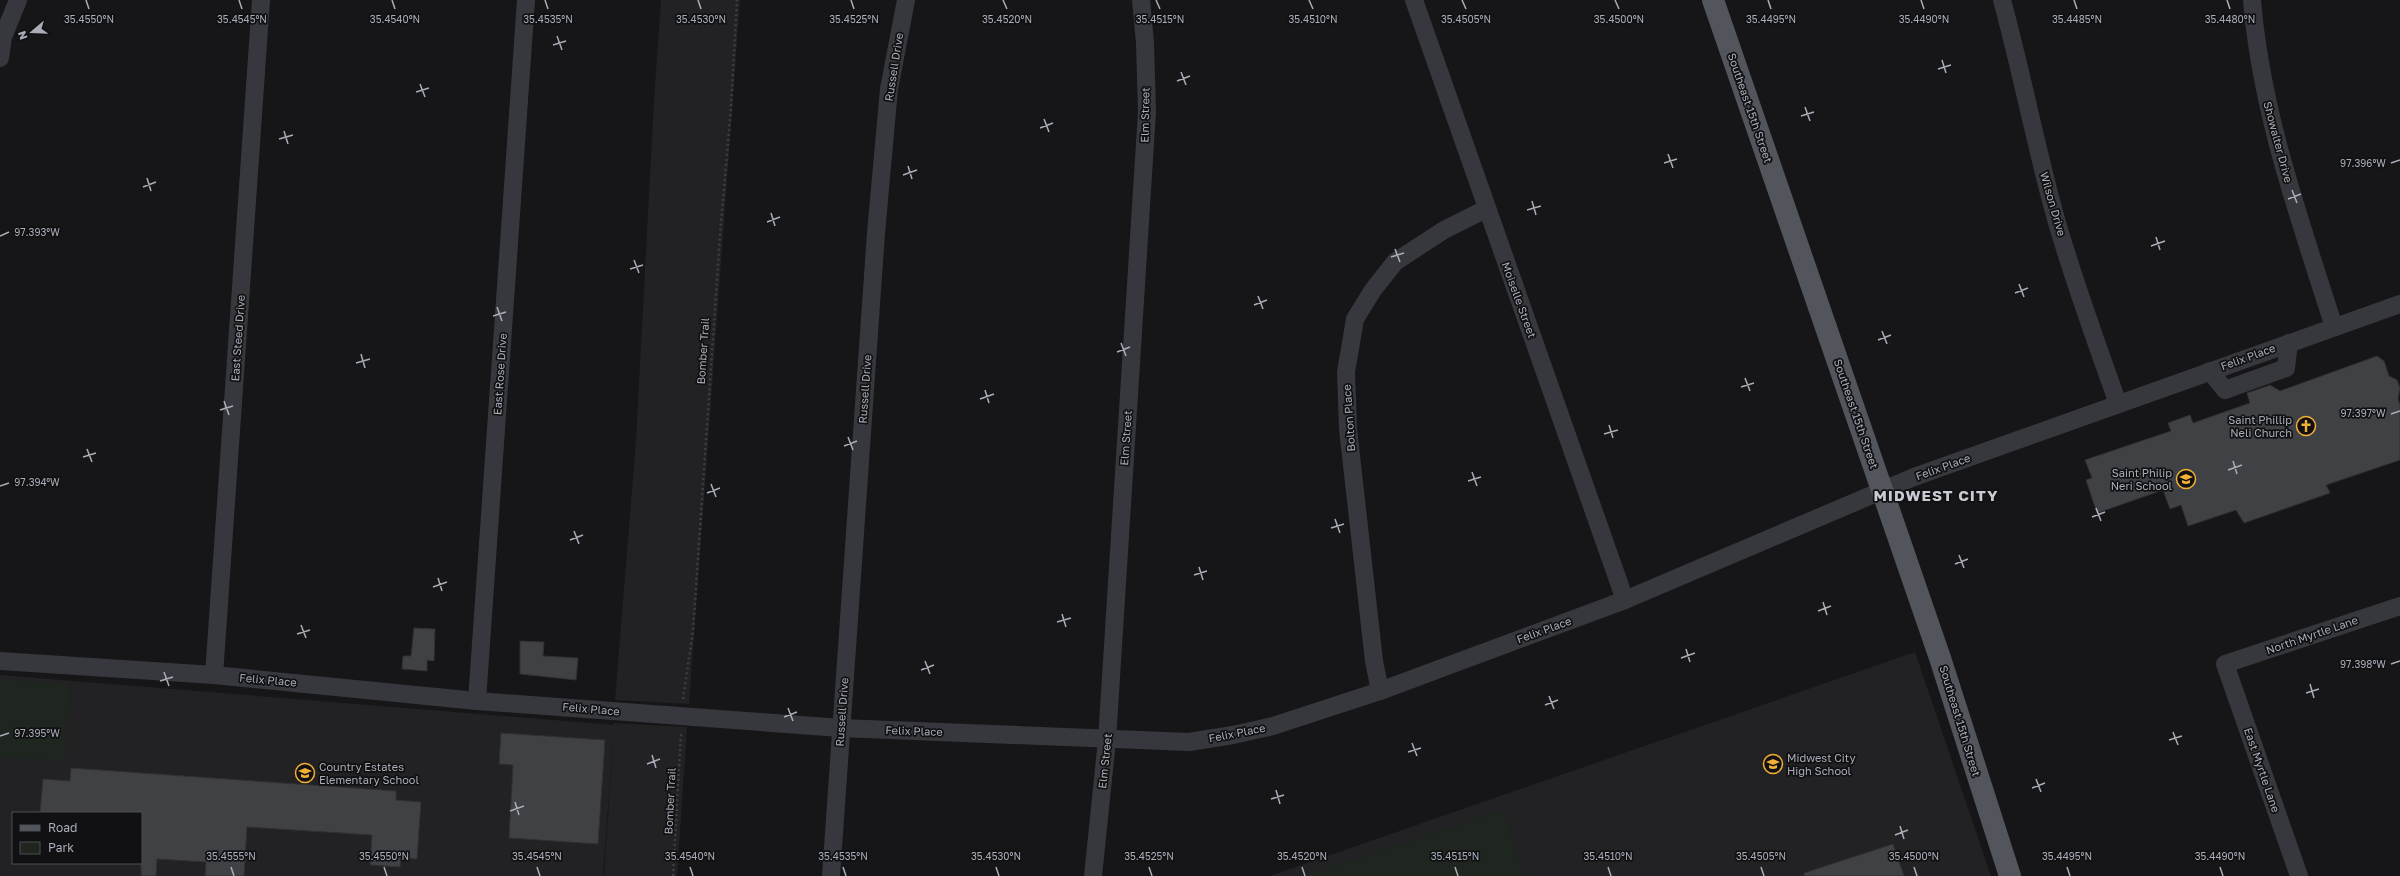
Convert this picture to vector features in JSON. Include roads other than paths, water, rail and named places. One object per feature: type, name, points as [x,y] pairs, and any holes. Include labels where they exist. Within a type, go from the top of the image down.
[{"type":"main road","name":"Southeast 15th Street","points":[[1713,0],[1940,658],[2010,876]]},
{"type":"street","points":[[0,58],[2,37],[18,0]]},
{"type":"street","name":"East Steed Drive","points":[[214,675],[261,0]]},
{"type":"street","name":"East Rose Drive","points":[[477,700],[526,0]]},
{"type":"street","name":"Russell Drive","points":[[831,876],[840,728],[889,89],[906,0]]},
{"type":"street","name":"Elm Street","points":[[1093,876],[1107,740],[1147,112],[1145,43],[1141,0]]},
{"type":"street","name":"Moiselle Street","points":[[1414,0],[1486,210],[1625,600]]},
{"type":"street","name":"Wilson Drive","points":[[2002,0],[2014,47],[2031,127],[2055,214],[2118,404]]},
{"type":"street","name":"Showalter Drive","points":[[2252,0],[2256,46],[2263,86],[2294,200],[2334,327]]},
{"type":"street","name":"Bolton Place","points":[[1380,691],[1374,661],[1348,429],[1346,372],[1355,319],[1373,290],[1395,262],[1444,230],[1486,210]]},
{"type":"street","name":"Felix Place","points":[[0,661],[214,675],[477,700],[840,728],[1107,740],[1188,742],[1233,735],[1273,726],[1380,691],[1625,600],[1883,490],[2118,404],[2400,304]]},
{"type":"street","name":"North Myrtle Lane","points":[[2225,664],[2400,606]]},
{"type":"street","name":"East Myrtle Lane","points":[[2225,664],[2299,876]]},
{"type":"place","name":"Saint Phillip Neli Church","points":[[2306,426]]},
{"type":"place","name":"Saint Philip Neri School","points":[[2186,479]]},
{"type":"place","name":"Midwest City High School","points":[[1773,764]]},
{"type":"place","name":"Country Estates Elementary School","points":[[305,773]]},
{"type":"district","name":"MIDWEST CITY","points":[[1936,496]]}]
